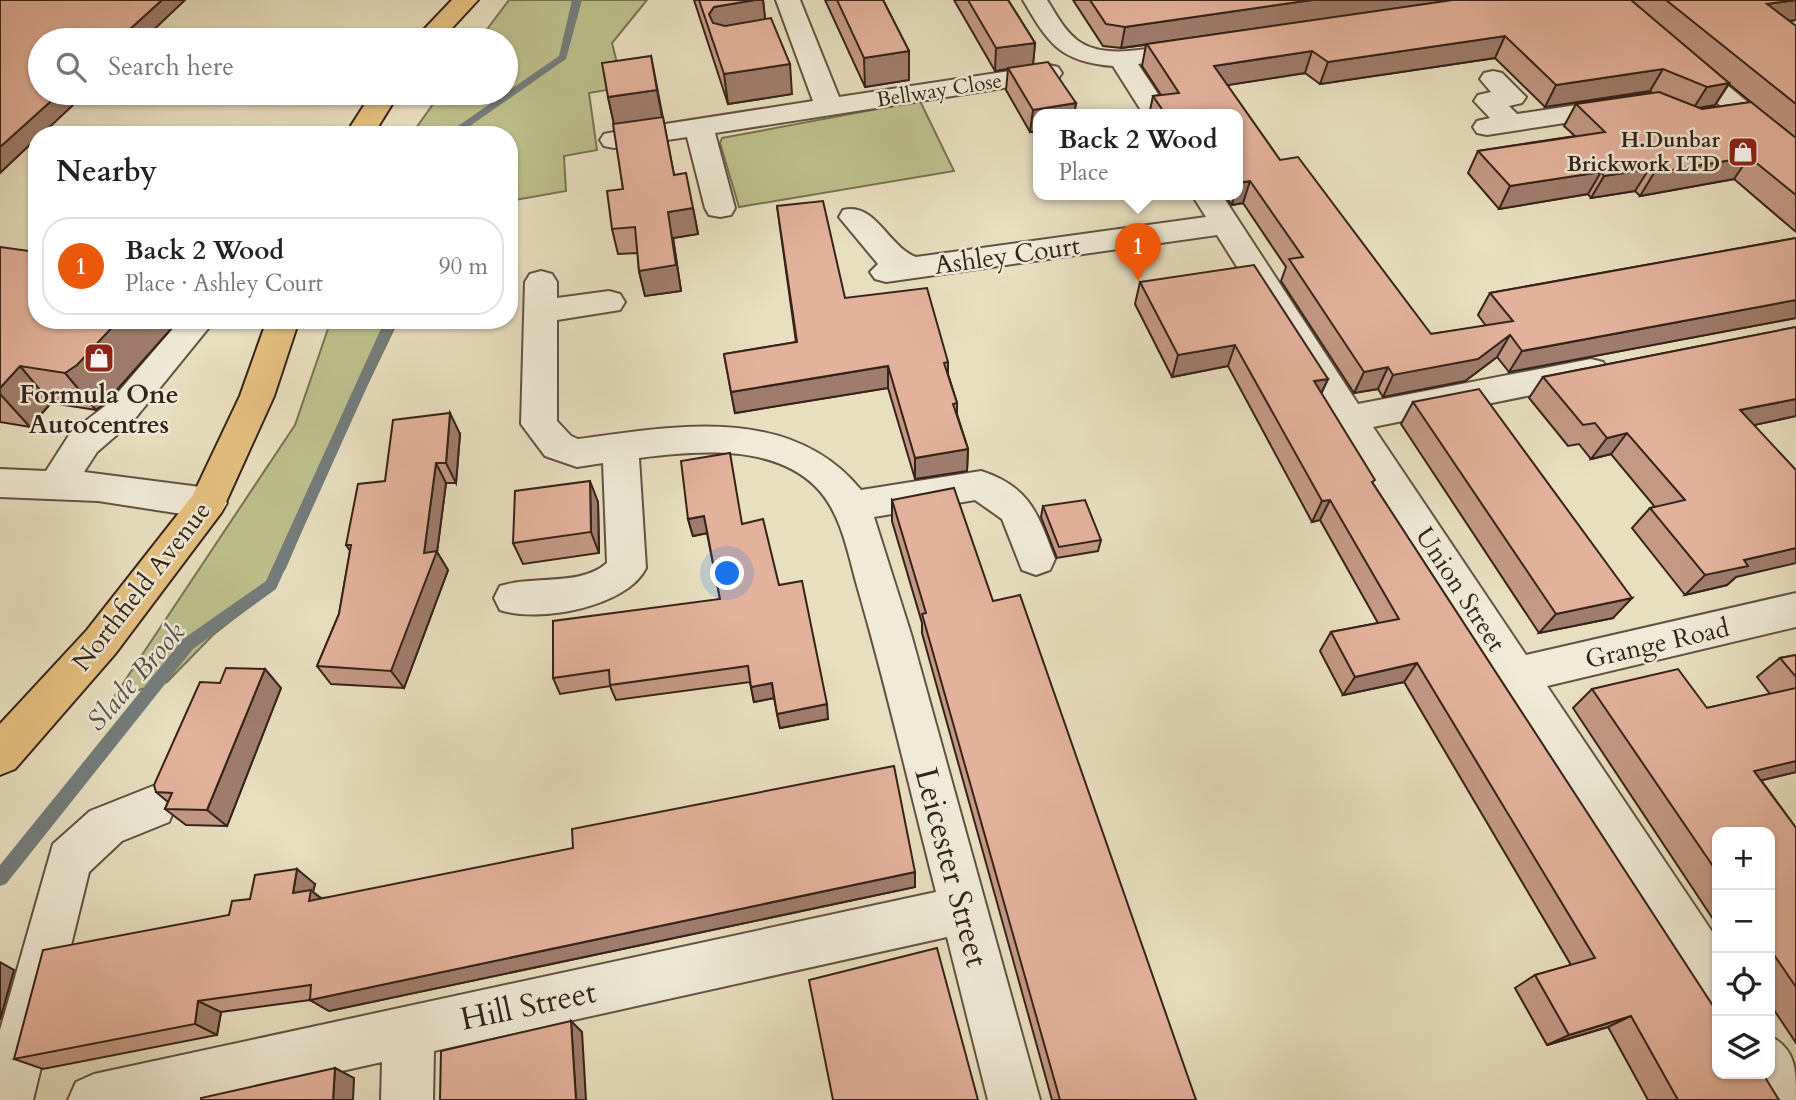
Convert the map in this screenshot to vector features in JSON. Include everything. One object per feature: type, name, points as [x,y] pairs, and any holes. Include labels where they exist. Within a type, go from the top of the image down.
[{"type":"main road","points":[[439,28],[466,0]]},
{"type":"main road","points":[[365,126],[378,105]]},
{"type":"main road","name":"Northfield Avenue","points":[[0,755],[102,642],[208,503],[257,396],[280,329]]},
{"type":"street","points":[[788,0],[788,35],[829,108]]},
{"type":"street","points":[[1035,0],[1057,34],[1075,52],[1088,57],[1121,59],[1214,45]]},
{"type":"street","points":[[1609,0],[1796,156]]},
{"type":"street","points":[[1121,59],[1154,109]]},
{"type":"street","name":"Bellway Close","points":[[614,140],[1049,73]]},
{"type":"street","points":[[1493,79],[1512,97],[1489,101],[1499,125],[1650,102]]},
{"type":"street","points":[[1703,119],[1743,113]]},
{"type":"street","points":[[699,127],[720,208]]},
{"type":"street","name":"Ashley Court","points":[[854,217],[900,270],[1216,210]]},
{"type":"street","name":"Union Street","points":[[1216,210],[1712,974]]},
{"type":"street","name":"Leicester Street","points":[[608,302],[541,297],[539,424],[558,446],[577,453],[706,438],[748,443],[792,454],[826,470],[841,487],[852,506],[891,634],[1014,1100]]},
{"type":"street","points":[[56,485],[84,442],[121,412],[191,329]]},
{"type":"street","points":[[1350,419],[1615,367]]},
{"type":"street","points":[[514,598],[590,589],[619,579],[627,568],[620,448]]},
{"type":"street","points":[[0,483],[98,487],[208,503]]},
{"type":"street","points":[[852,506],[981,485],[1017,510],[1035,559]]},
{"type":"street","name":"Grange Road","points":[[1517,675],[1796,610]]},
{"type":"street","points":[[7,1100],[44,945],[69,860],[106,826],[153,807]]},
{"type":"street","name":"Hill Street","points":[[94,1100],[962,910]]},
{"type":"street","points":[[407,1100],[409,1030]]},
{"type":"street","points":[[1775,1070],[1794,1100]]},
{"type":"green space","points":[[509,0],[647,0],[612,43],[623,87],[589,93],[597,150],[564,156],[566,191],[518,199],[518,126],[417,126],[432,105],[518,105],[518,28],[488,28]]},
{"type":"green space","points":[[920,101],[954,171],[739,207],[720,143],[722,138]]},
{"type":"green space","points":[[328,329],[394,329],[332,457],[285,568],[265,594],[213,635],[167,682],[114,697],[295,425]]},
{"type":"building","points":[[0,0],[162,0],[131,28],[28,28],[28,105],[47,105],[0,147]]},
{"type":"building","points":[[699,0],[755,0],[714,7],[709,14],[713,23],[725,26],[771,18],[790,64],[724,74]]},
{"type":"building","points":[[837,0],[883,0],[909,51],[864,58]]},
{"type":"building","points":[[968,0],[1008,0],[1035,43],[996,48]]},
{"type":"building","points":[[1090,0],[1312,0],[1125,27],[1106,24]]},
{"type":"building","points":[[1453,0],[1631,0],[1729,83],[1707,87],[1663,69],[1556,85],[1505,36],[1328,62],[1312,51],[1214,66],[1280,160],[1298,157],[1431,334],[1513,321],[1490,293],[1796,238],[1796,300],[1522,351],[1510,335],[1478,359],[1393,375],[1388,367],[1364,372],[1289,259],[1303,257],[1250,181],[1243,182],[1243,109],[1162,109],[1153,96],[1179,93],[1147,44]]},
{"type":"building","points":[[1666,0],[1796,0],[1767,4],[1796,26],[1796,104]]},
{"type":"building","points":[[651,56],[657,90],[608,97],[602,63]]},
{"type":"building","points":[[1048,62],[1076,103],[1033,110],[1008,68]]},
{"type":"building","points":[[1659,92],[1702,109],[1751,102],[1796,138],[1796,195],[1749,157],[1654,173],[1649,169],[1604,176],[1601,172],[1510,186],[1478,151],[1605,132],[1576,104]]},
{"type":"building","points":[[663,117],[674,175],[686,173],[693,208],[668,212],[676,265],[639,271],[635,227],[612,229],[607,191],[623,189],[613,124]]},
{"type":"building","points":[[823,201],[845,298],[927,288],[948,362],[944,363],[957,403],[953,404],[968,449],[915,458],[888,366],[731,392],[724,354],[797,342],[777,206]]},
{"type":"building","points":[[0,247],[28,251],[28,329],[111,329],[77,365],[65,373],[20,366],[0,388]]},
{"type":"building","points":[[1254,265],[1328,379],[1314,381],[1375,480],[1372,482],[1712,1004],[1712,1079],[1766,1079],[1779,1100],[1678,1100],[1631,1016],[1569,1035],[1535,975],[1595,958],[1417,663],[1355,677],[1331,632],[1399,619],[1330,500],[1322,501],[1235,345],[1178,355],[1140,282]]},
{"type":"building","points":[[1796,327],[1796,399],[1740,410],[1796,470],[1796,548],[1744,560],[1748,566],[1705,575],[1650,508],[1685,500],[1627,433],[1607,438],[1595,423],[1583,425],[1543,377]]},
{"type":"building","points":[[1479,389],[1632,598],[1556,614],[1413,402]]},
{"type":"building","points":[[450,413],[446,463],[436,463],[424,553],[437,551],[391,671],[317,666],[339,614],[351,545],[346,545],[358,484],[385,481],[393,420]]},
{"type":"building","points":[[730,453],[742,524],[763,519],[779,585],[802,581],[827,704],[777,714],[772,683],[751,687],[748,666],[610,685],[609,670],[553,678],[553,621],[720,599],[704,516],[688,519],[681,461]]},
{"type":"building","points":[[590,481],[591,532],[513,543],[515,491]]},
{"type":"building","points":[[954,488],[993,601],[1020,595],[1196,1100],[1060,1100],[922,614],[926,613],[892,500]]},
{"type":"building","points":[[1085,500],[1101,540],[1059,547],[1043,506]]},
{"type":"building","points":[[1796,655],[1796,677],[1780,658]]},
{"type":"building","points":[[226,668],[265,669],[207,810],[165,809],[172,793],[156,792],[154,785],[200,682],[220,683]]},
{"type":"building","points":[[1678,669],[1707,708],[1796,688],[1796,761],[1754,771],[1796,828],[1796,987],[1775,956],[1775,827],[1712,827],[1712,865],[1592,689]]},
{"type":"building","points":[[894,766],[915,872],[310,1000],[311,985],[198,1001],[195,1024],[14,1059],[43,950],[229,915],[232,901],[250,899],[255,875],[297,869],[293,893],[311,890],[309,901],[573,848],[572,829]]},
{"type":"building","points":[[937,948],[978,1100],[833,1100],[809,980]]},
{"type":"building","points":[[571,1021],[576,1100],[440,1100],[441,1051]]},
{"type":"building","points":[[335,1068],[333,1100],[201,1100],[201,1098]]},
{"type":"waterway","name":"Slade Brook","points":[[518,88],[563,57],[577,0]]},
{"type":"waterway","name":"Slade Brook","points":[[463,126],[493,105]]},
{"type":"waterway","name":"Slade Brook","points":[[0,878],[188,644],[271,585],[387,329]]},
{"type":"place","name":"H.Dunbar Brickwork LTD","points":[[1743,152]]},
{"type":"place","name":"Back 2 Wood","points":[[1138,281]]},
{"type":"place","name":"Formula One Autocentres","points":[[99,358]]}]
